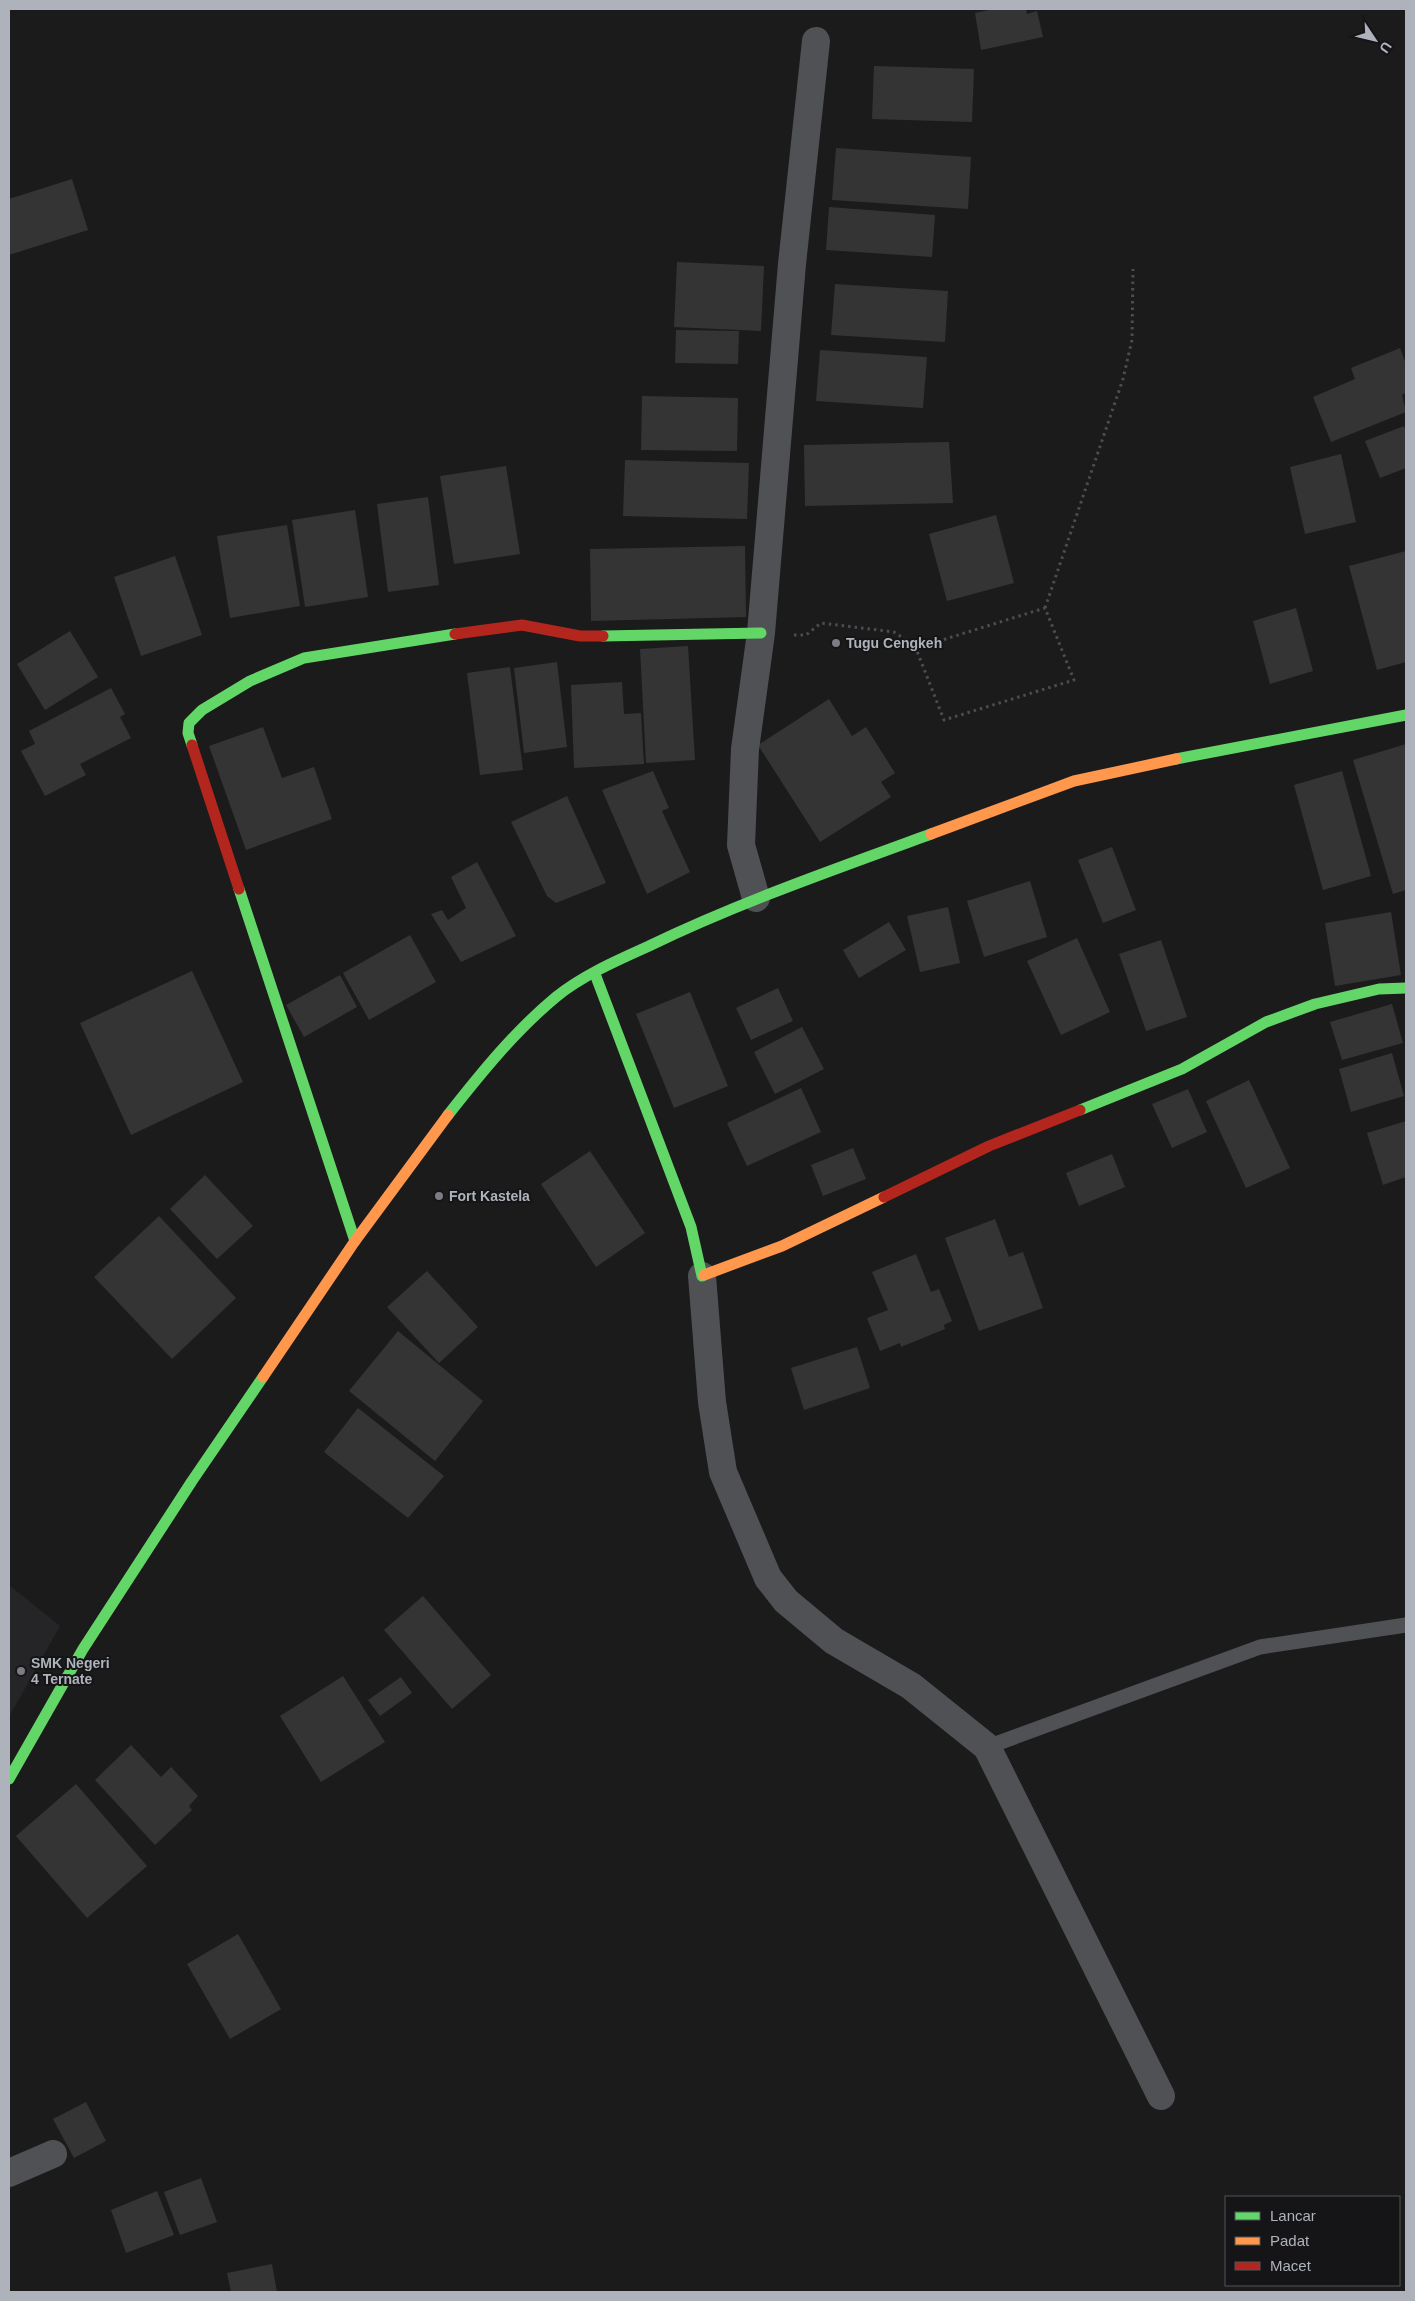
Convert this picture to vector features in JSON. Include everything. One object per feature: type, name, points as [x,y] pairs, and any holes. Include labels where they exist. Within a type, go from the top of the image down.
[{"type":"main road","points":[[355,1241],[191,743],[188,733],[189,723],[202,710],[250,681],[304,658],[404,641],[522,625],[580,636],[761,633]]},
{"type":"main road","points":[[9,1779],[82,1649],[192,1480],[355,1241],[448,1114],[491,1062],[557,996],[604,968],[698,922],[756,898],[1074,781],[1113,771],[1406,715]]},
{"type":"main road","points":[[595,974],[691,1227],[702,1276],[782,1246],[989,1146],[1182,1069],[1266,1022],[1315,1004],[1379,989],[1406,988]]},
{"type":"street","points":[[756,898],[740,845],[745,749],[761,633],[792,264],[816,41]]},
{"type":"street","points":[[702,1276],[712,1402],[723,1472],[768,1578],[786,1601],[834,1641],[911,1686],[987,1747],[1161,2096]]},
{"type":"street","points":[[9,2172],[53,2154]]},
{"type":"lane","points":[[987,1747],[1260,1647],[1406,1625]]},
{"type":"path","points":[[761,633],[806,635],[821,623],[894,632],[915,646],[944,720],[1074,680],[1045,608],[1123,379],[1132,340],[1133,269]]},
{"type":"path","points":[[915,646],[939,641],[1045,608]]},
{"type":"shaded area","name":"SMK Negeri 4 Ternate","points":[[9,1585],[60,1626],[9,1717]]},
{"type":"building","points":[[993,9],[1026,9],[1027,14],[1037,11],[1043,37],[981,50],[975,13]]},
{"type":"building","points":[[874,66],[974,69],[972,122],[872,119]]},
{"type":"building","points":[[836,148],[971,157],[968,209],[832,200]]},
{"type":"building","points":[[72,179],[88,230],[9,255],[9,199]]},
{"type":"building","points":[[829,207],[935,215],[932,257],[826,250]]},
{"type":"building","points":[[677,262],[764,266],[761,331],[674,327]]},
{"type":"building","points":[[835,284],[948,291],[945,342],[831,335]]},
{"type":"building","points":[[676,330],[739,331],[738,364],[675,363]]},
{"type":"building","points":[[1400,348],[1406,364],[1406,393],[1402,395],[1406,412],[1331,442],[1313,397],[1355,379],[1351,368]]},
{"type":"building","points":[[820,350],[927,357],[923,408],[816,401]]},
{"type":"building","points":[[642,396],[738,398],[737,451],[641,450]]},
{"type":"building","points":[[1404,426],[1406,432],[1406,468],[1380,478],[1365,441]]},
{"type":"building","points":[[949,442],[953,503],[805,506],[804,445]]},
{"type":"building","points":[[1341,454],[1356,522],[1305,534],[1290,467]]},
{"type":"building","points":[[625,460],[749,463],[747,519],[623,516]]},
{"type":"building","points":[[506,466],[520,554],[454,564],[440,476]]},
{"type":"building","points":[[428,497],[439,585],[388,592],[377,504]]},
{"type":"building","points":[[355,510],[368,597],[305,607],[292,520]]},
{"type":"building","points":[[996,515],[1014,583],[947,601],[929,534]]},
{"type":"building","points":[[287,525],[300,606],[230,618],[217,536]]},
{"type":"building","points":[[745,546],[746,617],[591,621],[590,549]]},
{"type":"building","points":[[1406,551],[1406,662],[1377,670],[1349,566]]},
{"type":"building","points":[[175,556],[202,635],[141,656],[114,577]]},
{"type":"building","points":[[1296,608],[1313,671],[1270,684],[1253,621]]},
{"type":"building","points":[[70,631],[98,677],[45,710],[17,664]]},
{"type":"building","points":[[688,646],[695,760],[646,763],[640,649]]},
{"type":"building","points":[[557,662],[567,747],[524,753],[514,668]]},
{"type":"building","points":[[510,667],[523,770],[480,775],[467,673]]},
{"type":"building","points":[[622,682],[624,714],[641,713],[644,764],[574,768],[571,685]]},
{"type":"building","points":[[111,688],[125,714],[120,717],[131,738],[80,764],[86,775],[45,796],[21,751],[35,744],[29,731]]},
{"type":"building","points":[[829,699],[852,736],[866,727],[895,773],[881,782],[891,797],[820,842],[758,745]]},
{"type":"building","points":[[263,727],[282,778],[314,767],[332,819],[246,850],[209,746]]},
{"type":"building","points":[[1406,744],[1406,890],[1393,894],[1353,760]]},
{"type":"building","points":[[653,771],[669,808],[662,811],[690,872],[647,894],[602,790]]},
{"type":"building","points":[[1342,771],[1371,876],[1323,890],[1294,785]]},
{"type":"building","points":[[567,796],[606,883],[556,903],[547,896],[511,822]]},
{"type":"building","points":[[1112,847],[1136,910],[1103,923],[1078,860]]},
{"type":"building","points":[[477,862],[516,936],[461,962],[431,914],[442,910],[448,920],[466,908],[451,877]]},
{"type":"building","points":[[1030,881],[1047,937],[984,957],[967,901]]},
{"type":"building","points":[[948,907],[960,963],[920,972],[907,916]]},
{"type":"building","points":[[1391,912],[1401,975],[1335,986],[1325,923]]},
{"type":"building","points":[[889,922],[906,950],[859,978],[843,950]]},
{"type":"building","points":[[410,935],[436,982],[369,1020],[343,973]]},
{"type":"building","points":[[1077,938],[1110,1012],[1061,1035],[1027,961]]},
{"type":"building","points":[[1161,940],[1187,1017],[1146,1031],[1119,954]]},
{"type":"building","points":[[192,971],[243,1082],[131,1135],[80,1023]]},
{"type":"building","points":[[340,975],[357,1007],[304,1037],[286,1005]]},
{"type":"building","points":[[778,988],[793,1021],[751,1040],[736,1008]]},
{"type":"building","points":[[690,992],[728,1086],[674,1108],[636,1014]]},
{"type":"building","points":[[1392,1004],[1403,1043],[1342,1060],[1330,1022]]},
{"type":"building","points":[[802,1027],[824,1069],[775,1094],[754,1052]]},
{"type":"building","points":[[1392,1053],[1404,1096],[1351,1112],[1339,1069]]},
{"type":"building","points":[[1249,1080],[1290,1168],[1246,1188],[1206,1101]]},
{"type":"building","points":[[801,1088],[821,1132],[747,1166],[727,1123]]},
{"type":"building","points":[[1188,1089],[1207,1132],[1172,1148],[1152,1104]]},
{"type":"building","points":[[1406,1121],[1406,1177],[1383,1185],[1367,1133]]},
{"type":"building","points":[[853,1148],[866,1179],[823,1196],[811,1165]]},
{"type":"building","points":[[590,1151],[645,1233],[596,1267],[541,1184]]},
{"type":"building","points":[[1112,1154],[1125,1187],[1079,1206],[1066,1173]]},
{"type":"building","points":[[205,1175],[253,1226],[217,1259],[170,1209]]},
{"type":"building","points":[[159,1216],[236,1298],[172,1359],[94,1277]]},
{"type":"building","points":[[995,1219],[1009,1257],[1023,1252],[1043,1308],[979,1331],[945,1238]]},
{"type":"building","points":[[916,1254],[931,1292],[939,1289],[952,1321],[944,1325],[945,1329],[901,1347],[900,1343],[880,1351],[867,1318],[888,1310],[872,1272]]},
{"type":"building","points":[[427,1271],[478,1327],[439,1363],[387,1307]]},
{"type":"building","points":[[398,1331],[483,1401],[435,1461],[349,1391]]},
{"type":"building","points":[[857,1347],[870,1388],[804,1410],[791,1368]]},
{"type":"building","points":[[358,1408],[444,1476],[408,1518],[324,1452]]},
{"type":"building","points":[[423,1596],[491,1675],[452,1709],[384,1630]]},
{"type":"building","points":[[343,1676],[385,1742],[321,1782],[280,1716]]},
{"type":"building","points":[[401,1677],[412,1693],[380,1716],[368,1700]]},
{"type":"building","points":[[131,1745],[161,1777],[171,1767],[198,1796],[189,1806],[192,1810],[155,1845],[95,1780]]},
{"type":"building","points":[[76,1784],[147,1866],[87,1918],[16,1836]]},
{"type":"building","points":[[238,1934],[281,2009],[230,2039],[187,1964]]},
{"type":"building","points":[[86,2102],[106,2141],[74,2158],[53,2119]]},
{"type":"building","points":[[201,2178],[217,2222],[180,2235],[164,2192]]},
{"type":"building","points":[[157,2191],[174,2235],[126,2253],[111,2210]]},
{"type":"building","points":[[272,2264],[277,2292],[231,2292],[227,2273]]},
{"type":"traffic: fast","points":[[603,636],[761,633]]},
{"type":"traffic: fast","points":[[192,745],[188,733],[189,723],[202,710],[250,681],[304,658],[455,634]]},
{"type":"traffic: fast","points":[[1176,759],[1406,715]]},
{"type":"traffic: fast","points":[[448,1115],[486,1068],[526,1024],[566,989],[589,975],[718,915],[931,834]]},
{"type":"traffic: fast","points":[[239,889],[355,1241]]},
{"type":"traffic: fast","points":[[595,974],[691,1227],[702,1276],[704,1275]]},
{"type":"traffic: fast","points":[[1080,1110],[1182,1069],[1266,1022],[1315,1004],[1379,989],[1406,988]]},
{"type":"traffic: fast","points":[[9,1779],[83,1649],[192,1481],[263,1377]]},
{"type":"traffic: slow","points":[[931,834],[1074,781],[1176,759]]},
{"type":"traffic: slow","points":[[263,1377],[355,1241],[448,1115]]},
{"type":"traffic: slow","points":[[704,1275],[782,1246],[884,1197]]},
{"type":"traffic: jam","points":[[455,634],[522,625],[580,636],[603,636]]},
{"type":"traffic: jam","points":[[192,745],[239,889]]},
{"type":"traffic: jam","points":[[884,1197],[989,1146],[1080,1110]]},
{"type":"place","name":"Tugu Cengkeh","points":[[836,643]]},
{"type":"place","name":"Fort Kastela","points":[[439,1196]]},
{"type":"place","name":"SMK Negeri 4 Ternate","points":[[21,1671]]}]
